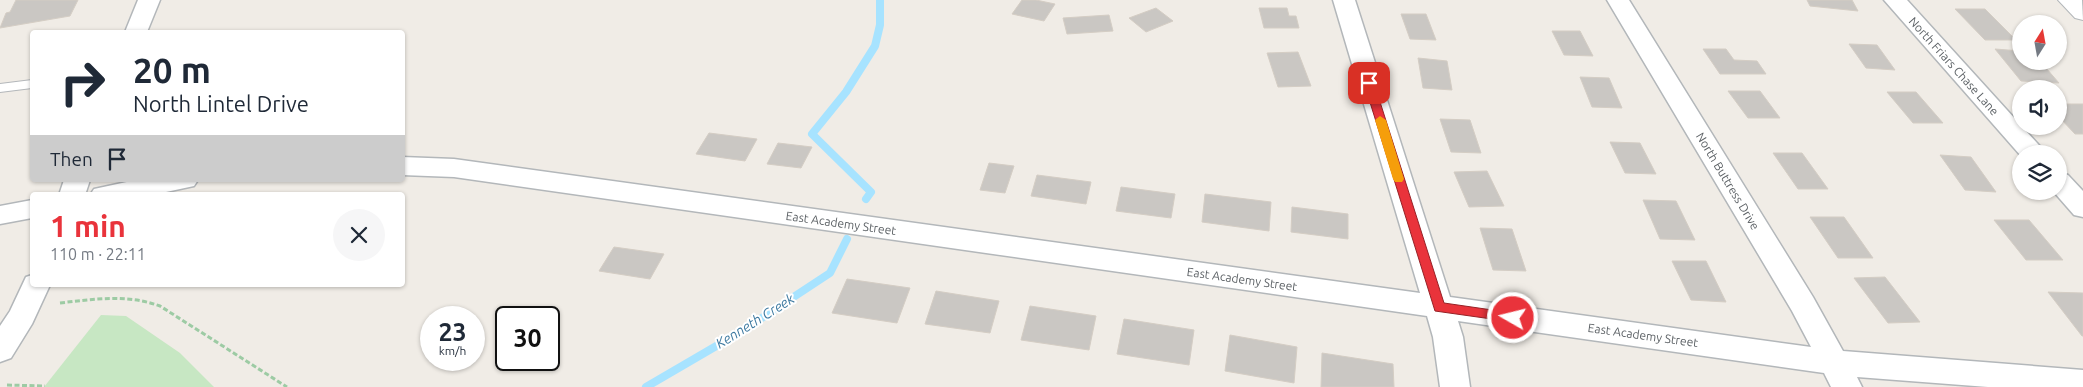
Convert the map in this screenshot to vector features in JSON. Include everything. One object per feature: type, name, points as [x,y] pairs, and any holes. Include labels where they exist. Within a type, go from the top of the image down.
[{"type":"street","points":[[137,30],[149,0]]},
{"type":"street","points":[[1344,0],[1440,308],[1448,337],[1455,387]]},
{"type":"street","name":"North Buttress Drive","points":[[1618,0],[1803,305],[1841,375]]},
{"type":"street","name":"North Friars Chase Lane","points":[[1895,0],[2026,145]]},
{"type":"street","points":[[2069,0],[2083,13]]},
{"type":"street","name":"East Academy Street","points":[[405,166],[454,168],[1440,308],[1841,375],[2083,382]]},
{"type":"street","points":[[120,192],[175,182]]},
{"type":"street","points":[[2067,190],[2083,208]]},
{"type":"street","points":[[0,215],[30,209]]},
{"type":"street","points":[[0,350],[22,316],[35,287]]},
{"type":"lane","points":[[0,88],[30,84]]},
{"type":"path","points":[[60,303],[119,298],[148,300],[287,387]]},
{"type":"path","points":[[7,385],[45,386]]},
{"type":"green space","points":[[101,315],[126,316],[180,353],[214,387],[44,387]]},
{"type":"building","points":[[16,0],[78,0],[70,16],[0,28],[6,13],[10,12]]},
{"type":"building","points":[[1022,0],[1036,0],[1055,4],[1044,21],[1012,14]]},
{"type":"building","points":[[1807,0],[1852,0],[1858,11],[1810,6]]},
{"type":"building","points":[[1156,8],[1173,21],[1146,32],[1129,18]]},
{"type":"building","points":[[1259,8],[1287,8],[1289,16],[1296,16],[1299,28],[1264,28]]},
{"type":"building","points":[[1955,9],[1985,9],[2012,36],[2012,40],[1985,40]]},
{"type":"building","points":[[1401,14],[1426,14],[1436,40],[1410,39]]},
{"type":"building","points":[[1109,15],[1113,31],[1067,34],[1063,18]]},
{"type":"building","points":[[1552,31],[1580,31],[1593,56],[1564,55]]},
{"type":"building","points":[[1849,44],[1877,45],[1895,70],[1866,68]]},
{"type":"building","points":[[1703,49],[1726,49],[1734,60],[1757,61],[1766,74],[1720,74]]},
{"type":"building","points":[[1995,49],[2012,50],[2012,70]]},
{"type":"building","points":[[1298,52],[1311,86],[1278,87],[1267,53]]},
{"type":"building","points":[[1418,58],[1447,61],[1452,90],[1423,88]]},
{"type":"building","points":[[2012,70],[2048,70],[2056,80],[2020,80]]},
{"type":"building","points":[[1580,77],[1609,78],[1622,108],[1592,107]]},
{"type":"building","points":[[1728,91],[1760,91],[1780,118],[1748,118]]},
{"type":"building","points":[[1887,92],[1916,92],[1943,123],[1913,123]]},
{"type":"building","points":[[2067,104],[2083,104],[2083,134],[2075,134],[2067,126]]},
{"type":"building","points":[[1440,119],[1470,120],[1481,153],[1451,152]]},
{"type":"building","points":[[709,133],[757,139],[745,161],[696,154]]},
{"type":"building","points":[[1610,142],[1640,143],[1656,174],[1625,173]]},
{"type":"building","points":[[778,143],[812,147],[801,168],[767,164]]},
{"type":"building","points":[[1773,153],[1802,153],[1828,189],[1798,189]]},
{"type":"building","points":[[1940,155],[1971,157],[1996,192],[1965,190]]},
{"type":"building","points":[[989,163],[1014,166],[1005,193],[980,190]]},
{"type":"building","points":[[1487,171],[1504,206],[1469,207],[1454,172]]},
{"type":"building","points":[[1037,175],[1091,182],[1086,204],[1031,196]]},
{"type":"building","points":[[1121,187],[1175,194],[1171,218],[1116,211]]},
{"type":"building","points":[[1205,194],[1271,202],[1269,231],[1202,222]]},
{"type":"building","points":[[1643,200],[1676,201],[1695,240],[1660,239]]},
{"type":"building","points":[[1292,207],[1348,214],[1348,239],[1291,232]]},
{"type":"building","points":[[1810,217],[1844,217],[1873,258],[1838,258]]},
{"type":"building","points":[[1994,220],[2029,220],[2063,260],[2026,260]]},
{"type":"building","points":[[1480,228],[1512,229],[1526,271],[1493,270]]},
{"type":"building","points":[[614,247],[664,254],[650,279],[599,271]]},
{"type":"building","points":[[1672,261],[1706,261],[1726,302],[1691,300]]},
{"type":"building","points":[[1885,277],[1920,322],[1888,323],[1854,278]]},
{"type":"building","points":[[847,279],[910,288],[897,323],[832,313]]},
{"type":"building","points":[[936,291],[999,301],[990,333],[925,324]]},
{"type":"building","points":[[2048,292],[2083,293],[2083,336],[2082,336]]},
{"type":"building","points":[[1030,306],[1096,316],[1089,350],[1021,340]]},
{"type":"building","points":[[1124,319],[1194,330],[1189,365],[1117,354]]},
{"type":"building","points":[[1230,335],[1297,347],[1294,383],[1225,371]]},
{"type":"building","points":[[1322,353],[1393,364],[1394,387],[1321,387]]},
{"type":"waterway","name":"Kenneth Creek","points":[[866,199],[871,192],[812,134],[846,92],[875,46],[880,25],[880,0]]},
{"type":"waterway","name":"Kenneth Creek","points":[[646,387],[742,331],[830,273],[847,239]]},
{"type":"slow traffic","points":[[1380,120],[1398,179]]},
{"type":"route","points":[[1369,83],[1440,308],[1513,318]]}]
